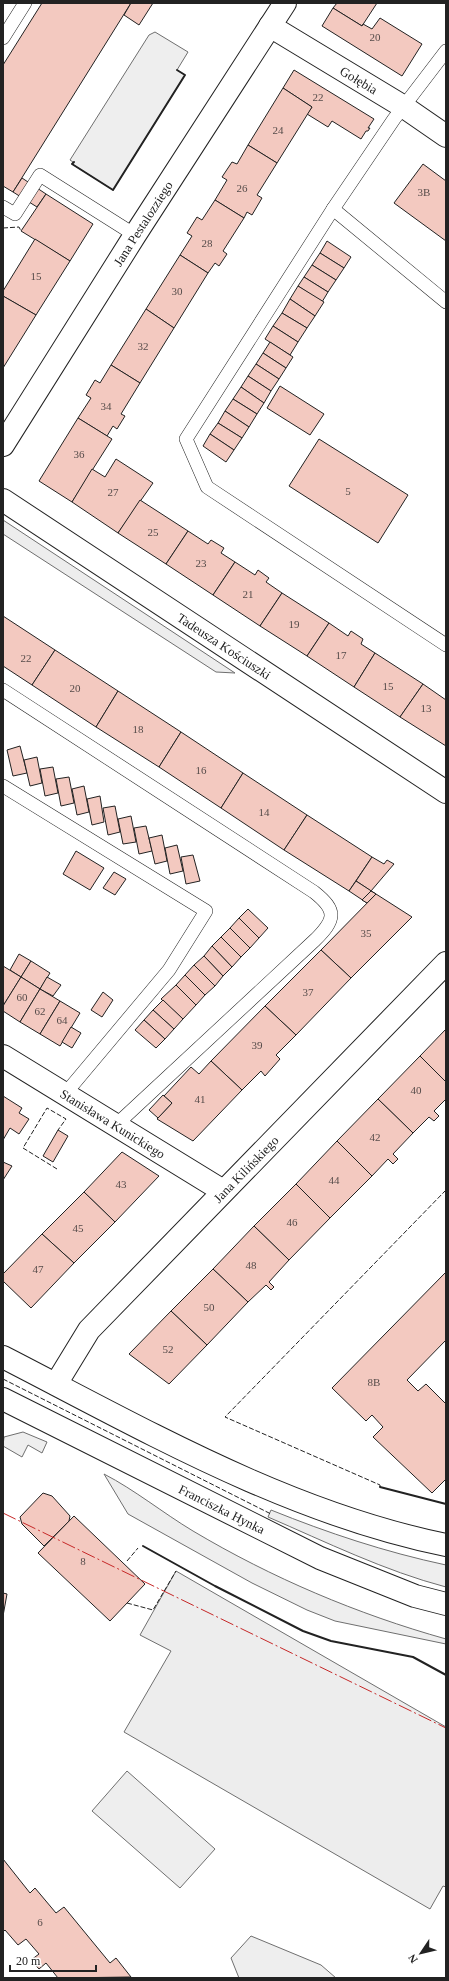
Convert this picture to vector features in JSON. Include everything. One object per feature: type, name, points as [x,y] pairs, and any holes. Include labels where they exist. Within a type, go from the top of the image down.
[{"type":"street","name":"Jana Pestalozziego","points":[[3,444],[135,235],[285,3]]},
{"type":"street","name":"Gołębia","points":[[270,26],[404,107],[446,136]]},
{"type":"street","name":"Tadeusza Kościuszki","points":[[3,500],[446,792]]},
{"type":"street","name":"Jana Kilińskiego","points":[[56,1384],[89,1330],[446,963]]},
{"type":"street","name":"Stanisława Kunickiego","points":[[3,1056],[223,1192]]},
{"type":"street","points":[[3,1357],[212,1463],[307,1505],[391,1532],[446,1545]]},
{"type":"street","name":"Franciszka Hynka","points":[[3,1399],[320,1558],[415,1596],[446,1604]]},
{"type":"lane","points":[[3,38],[25,3]]},
{"type":"lane","points":[[446,51],[394,119],[333,209],[186,439],[207,487],[446,645]]},
{"type":"lane","points":[[3,207],[16,214],[40,175],[135,235]]},
{"type":"lane","points":[[333,209],[446,302]]},
{"type":"lane","points":[[3,690],[314,892],[330,908],[331,915],[328,924],[318,936],[116,1125]]},
{"type":"lane","points":[[3,786],[206,911],[169,970],[65,1094]]},
{"type":"shaded area","points":[[155,32],[188,52],[177,70],[185,75],[113,190],[72,164],[73,162],[70,160],[149,35]]},
{"type":"shaded area","points":[[3,520],[235,673],[216,672],[3,534]]},
{"type":"shaded area","points":[[23,1432],[47,1442],[42,1453],[28,1445],[22,1457],[3,1446],[4,1437]]},
{"type":"shaded area","points":[[104,1474],[127,1487],[193,1531],[253,1564],[348,1606],[446,1639],[446,1644],[335,1621],[307,1610],[252,1583],[128,1514]]},
{"type":"shaded area","points":[[271,1510],[357,1541],[446,1565],[446,1587],[378,1564],[268,1517]]},
{"type":"shaded area","points":[[176,1571],[446,1727],[446,1887],[443,1886],[430,1909],[124,1732],[171,1651],[140,1635]]},
{"type":"shaded area","points":[[127,1771],[215,1849],[180,1888],[92,1811]]},
{"type":"shaded area","points":[[251,1936],[321,1965],[336,1978],[239,1978],[231,1958]]},
{"type":"building","points":[[42,3],[131,3],[13,192],[3,186],[3,65]]},
{"type":"building","points":[[131,3],[153,3],[139,25],[124,15]]},
{"type":"building","points":[[337,3],[377,3],[362,26],[333,8]]},
{"type":"building","points":[[333,8],[362,26],[363,24],[372,29],[380,18],[422,44],[402,76],[322,26]]},
{"type":"building","points":[[294,70],[374,119],[368,128],[370,128],[361,139],[332,121],[328,127],[307,114],[312,107],[283,88]]},
{"type":"building","points":[[283,88],[312,107],[277,163],[248,145]]},
{"type":"building","points":[[248,145],[277,163],[257,195],[262,198],[252,215],[247,212],[244,218],[215,200],[227,180],[222,177],[232,162],[237,164]]},
{"type":"building","points":[[423,164],[446,181],[446,241],[394,203]]},
{"type":"building","points":[[22,178],[46,194],[37,207],[13,192]]},
{"type":"building","points":[[46,194],[93,224],[70,261],[21,231]]},
{"type":"building","points":[[215,200],[244,218],[223,251],[227,254],[219,266],[215,263],[208,273],[180,255],[192,236],[187,233],[197,217],[202,220]]},
{"type":"building","points":[[35,239],[70,261],[36,315],[3,296],[3,291]]},
{"type":"building","points":[[327,241],[351,257],[344,268],[320,253]]},
{"type":"building","points":[[320,253],[344,268],[336,280],[312,265]]},
{"type":"building","points":[[180,255],[208,273],[174,328],[146,309]]},
{"type":"building","points":[[312,265],[336,280],[328,292],[304,277]]},
{"type":"building","points":[[304,277],[328,292],[322,302],[298,286]]},
{"type":"building","points":[[298,286],[324,302],[315,316],[290,299]]},
{"type":"building","points":[[3,296],[36,315],[3,368]]},
{"type":"building","points":[[290,299],[315,316],[307,328],[282,313]]},
{"type":"building","points":[[146,309],[174,328],[140,383],[111,365]]},
{"type":"building","points":[[282,313],[307,328],[298,342],[273,326]]},
{"type":"building","points":[[273,326],[298,342],[290,355],[265,339]]},
{"type":"building","points":[[270,342],[293,357],[286,368],[263,353]]},
{"type":"building","points":[[263,353],[286,368],[279,379],[256,364]]},
{"type":"building","points":[[256,364],[279,379],[271,391],[248,376]]},
{"type":"building","points":[[111,365],[140,383],[121,414],[125,416],[117,429],[113,426],[107,436],[78,418],[91,398],[86,395],[95,380],[100,383]]},
{"type":"building","points":[[248,376],[271,391],[264,403],[241,387]]},
{"type":"building","points":[[280,386],[324,414],[310,435],[267,408]]},
{"type":"building","points":[[241,387],[264,403],[257,414],[233,399]]},
{"type":"building","points":[[233,399],[257,414],[249,427],[225,411]]},
{"type":"building","points":[[225,411],[249,427],[242,438],[218,423]]},
{"type":"building","points":[[78,418],[112,439],[72,502],[39,481]]},
{"type":"building","points":[[218,423],[242,438],[234,450],[210,434]]},
{"type":"building","points":[[210,434],[234,450],[226,462],[203,446]]},
{"type":"building","points":[[319,439],[408,495],[378,543],[289,486]]},
{"type":"building","points":[[116,459],[153,483],[118,533],[72,502],[92,469],[105,477]]},
{"type":"building","points":[[140,500],[188,531],[166,564],[118,533]]},
{"type":"building","points":[[188,531],[208,544],[211,540],[224,548],[221,553],[235,562],[213,595],[166,564]]},
{"type":"building","points":[[235,562],[255,575],[258,570],[269,578],[266,582],[282,593],[260,626],[213,595]]},
{"type":"building","points":[[282,593],[329,623],[307,656],[260,626]]},
{"type":"building","points":[[3,616],[55,650],[32,685],[3,666]]},
{"type":"building","points":[[329,623],[348,636],[351,631],[363,639],[361,644],[375,653],[354,687],[307,656]]},
{"type":"building","points":[[55,650],[118,691],[96,727],[32,685]]},
{"type":"building","points":[[375,653],[423,684],[400,717],[354,687]]},
{"type":"building","points":[[423,684],[446,700],[446,746],[400,717]]},
{"type":"building","points":[[118,691],[181,732],[159,767],[96,727]]},
{"type":"building","points":[[181,732],[243,773],[221,808],[159,767]]},
{"type":"building","points":[[20,746],[27,773],[13,776],[7,750]]},
{"type":"building","points":[[37,757],[42,783],[30,786],[24,760]]},
{"type":"building","points":[[53,767],[58,793],[45,796],[40,769]]},
{"type":"building","points":[[243,773],[307,815],[284,850],[221,808]]},
{"type":"building","points":[[69,777],[74,803],[61,806],[56,779]]},
{"type":"building","points":[[84,786],[89,812],[77,815],[72,789]]},
{"type":"building","points":[[100,796],[104,822],[92,825],[87,799]]},
{"type":"building","points":[[115,806],[120,832],[108,835],[103,808]]},
{"type":"building","points":[[307,815],[372,857],[349,891],[284,850]]},
{"type":"building","points":[[131,816],[136,842],[123,844],[118,819]]},
{"type":"building","points":[[146,826],[152,851],[139,854],[134,828]]},
{"type":"building","points":[[162,835],[167,861],[155,864],[149,838]]},
{"type":"building","points":[[177,845],[183,871],[170,874],[165,848]]},
{"type":"building","points":[[76,851],[104,868],[90,890],[63,874]]},
{"type":"building","points":[[193,855],[200,881],[186,884],[181,857]]},
{"type":"building","points":[[372,857],[384,864],[387,860],[394,864],[371,891],[356,881]]},
{"type":"building","points":[[114,872],[126,879],[115,895],[103,888]]},
{"type":"building","points":[[356,881],[376,894],[367,903],[349,891]]},
{"type":"building","points":[[371,891],[376,894],[367,903],[362,900]]},
{"type":"building","points":[[376,894],[412,917],[351,978],[321,950]]},
{"type":"building","points":[[248,909],[268,928],[259,938],[239,918]]},
{"type":"building","points":[[239,918],[259,938],[250,948],[230,928]]},
{"type":"building","points":[[230,928],[250,948],[241,957],[221,937]]},
{"type":"building","points":[[221,937],[241,957],[232,967],[212,946]]},
{"type":"building","points":[[212,946],[232,967],[223,976],[204,956]]},
{"type":"building","points":[[321,950],[351,978],[296,1035],[265,1006]]},
{"type":"building","points":[[19,954],[31,961],[21,977],[10,970]]},
{"type":"building","points":[[204,956],[223,976],[215,986],[194,965]]},
{"type":"building","points":[[31,961],[50,973],[40,989],[21,977]]},
{"type":"building","points":[[194,965],[215,986],[205,995],[185,975]]},
{"type":"building","points":[[3,966],[21,977],[3,1006]]},
{"type":"building","points":[[185,975],[205,995],[196,1005],[176,985]]},
{"type":"building","points":[[21,977],[40,989],[20,1022],[3,1011],[3,1006]]},
{"type":"building","points":[[47,977],[61,985],[53,996],[40,989]]},
{"type":"building","points":[[176,985],[196,1005],[183,1019],[161,999]]},
{"type":"building","points":[[40,989],[60,1001],[40,1034],[20,1022]]},
{"type":"building","points":[[103,992],[113,1000],[102,1017],[91,1010]]},
{"type":"building","points":[[163,1000],[183,1019],[174,1029],[153,1010]]},
{"type":"building","points":[[60,1001],[80,1013],[60,1046],[40,1034]]},
{"type":"building","points":[[265,1006],[296,1035],[276,1055],[280,1059],[265,1076],[261,1071],[242,1090],[211,1061]]},
{"type":"building","points":[[153,1010],[174,1029],[165,1039],[144,1020]]},
{"type":"building","points":[[144,1020],[165,1039],[156,1048],[135,1030]]},
{"type":"building","points":[[71,1027],[81,1033],[72,1048],[62,1042]]},
{"type":"building","points":[[446,1029],[446,1082],[420,1056]]},
{"type":"building","points":[[420,1056],[446,1082],[446,1099],[434,1111],[439,1116],[434,1121],[429,1117],[413,1133],[378,1099]]},
{"type":"building","points":[[211,1061],[242,1090],[193,1141],[157,1119],[172,1103],[164,1096],[191,1067],[199,1074]]},
{"type":"building","points":[[163,1095],[172,1103],[158,1118],[149,1110]]},
{"type":"building","points":[[3,1096],[22,1108],[19,1113],[29,1119],[19,1134],[10,1128],[3,1140]]},
{"type":"building","points":[[378,1099],[413,1133],[393,1154],[398,1159],[393,1164],[388,1159],[372,1176],[337,1141]]},
{"type":"building","points":[[58,1130],[68,1136],[53,1162],[43,1156]]},
{"type":"building","points":[[337,1141],[372,1176],[330,1218],[296,1184]]},
{"type":"building","points":[[122,1152],[159,1176],[115,1222],[84,1192]]},
{"type":"building","points":[[3,1162],[12,1166],[3,1180]]},
{"type":"building","points":[[296,1184],[330,1218],[289,1260],[254,1226]]},
{"type":"building","points":[[84,1192],[115,1222],[74,1263],[42,1234]]},
{"type":"building","points":[[254,1226],[289,1260],[269,1282],[274,1287],[271,1290],[266,1285],[248,1302],[213,1269]]},
{"type":"building","points":[[42,1234],[74,1263],[31,1308],[3,1281],[3,1274]]},
{"type":"building","points":[[213,1269],[248,1302],[207,1345],[171,1311]]},
{"type":"building","points":[[446,1272],[446,1340],[407,1380],[418,1391],[426,1384],[446,1404],[446,1479],[432,1493],[373,1437],[383,1427],[372,1415],[366,1421],[332,1388]]},
{"type":"building","points":[[171,1311],[207,1345],[169,1384],[129,1354]]},
{"type":"building","points":[[43,1493],[52,1496],[70,1516],[69,1521],[44,1546],[22,1524],[20,1517]]},
{"type":"building","points":[[74,1516],[145,1584],[110,1621],[38,1553]]},
{"type":"building","points":[[3,1593],[7,1594],[3,1616]]},
{"type":"building","points":[[3,1859],[30,1893],[35,1888],[56,1913],[64,1907],[110,1963],[116,1958],[131,1977],[58,1978],[46,1963],[39,1969],[31,1960],[39,1954],[26,1939],[18,1945],[5,1930],[3,1932]]},
{"type":"fence","points":[[3,228],[19,227],[21,231]]},
{"type":"fence","points":[[57,1169],[23,1148],[47,1108],[66,1119],[58,1130]]},
{"type":"fence","points":[[380,1487],[380,1485],[225,1417],[446,1190]]},
{"type":"fence","points":[[3,1379],[271,1514]]},
{"type":"fence","points":[[127,1561],[138,1548]]},
{"type":"fence","points":[[127,1603],[153,1610],[176,1571]]},
{"type":"wall","points":[[74,162],[72,164],[113,190],[185,75],[177,70]]},
{"type":"wall","points":[[380,1487],[446,1504]]},
{"type":"wall","points":[[143,1546],[215,1586],[303,1631],[331,1641],[413,1657],[446,1675]]},
{"type":"power","points":[[3,1513],[446,1728]]}]
